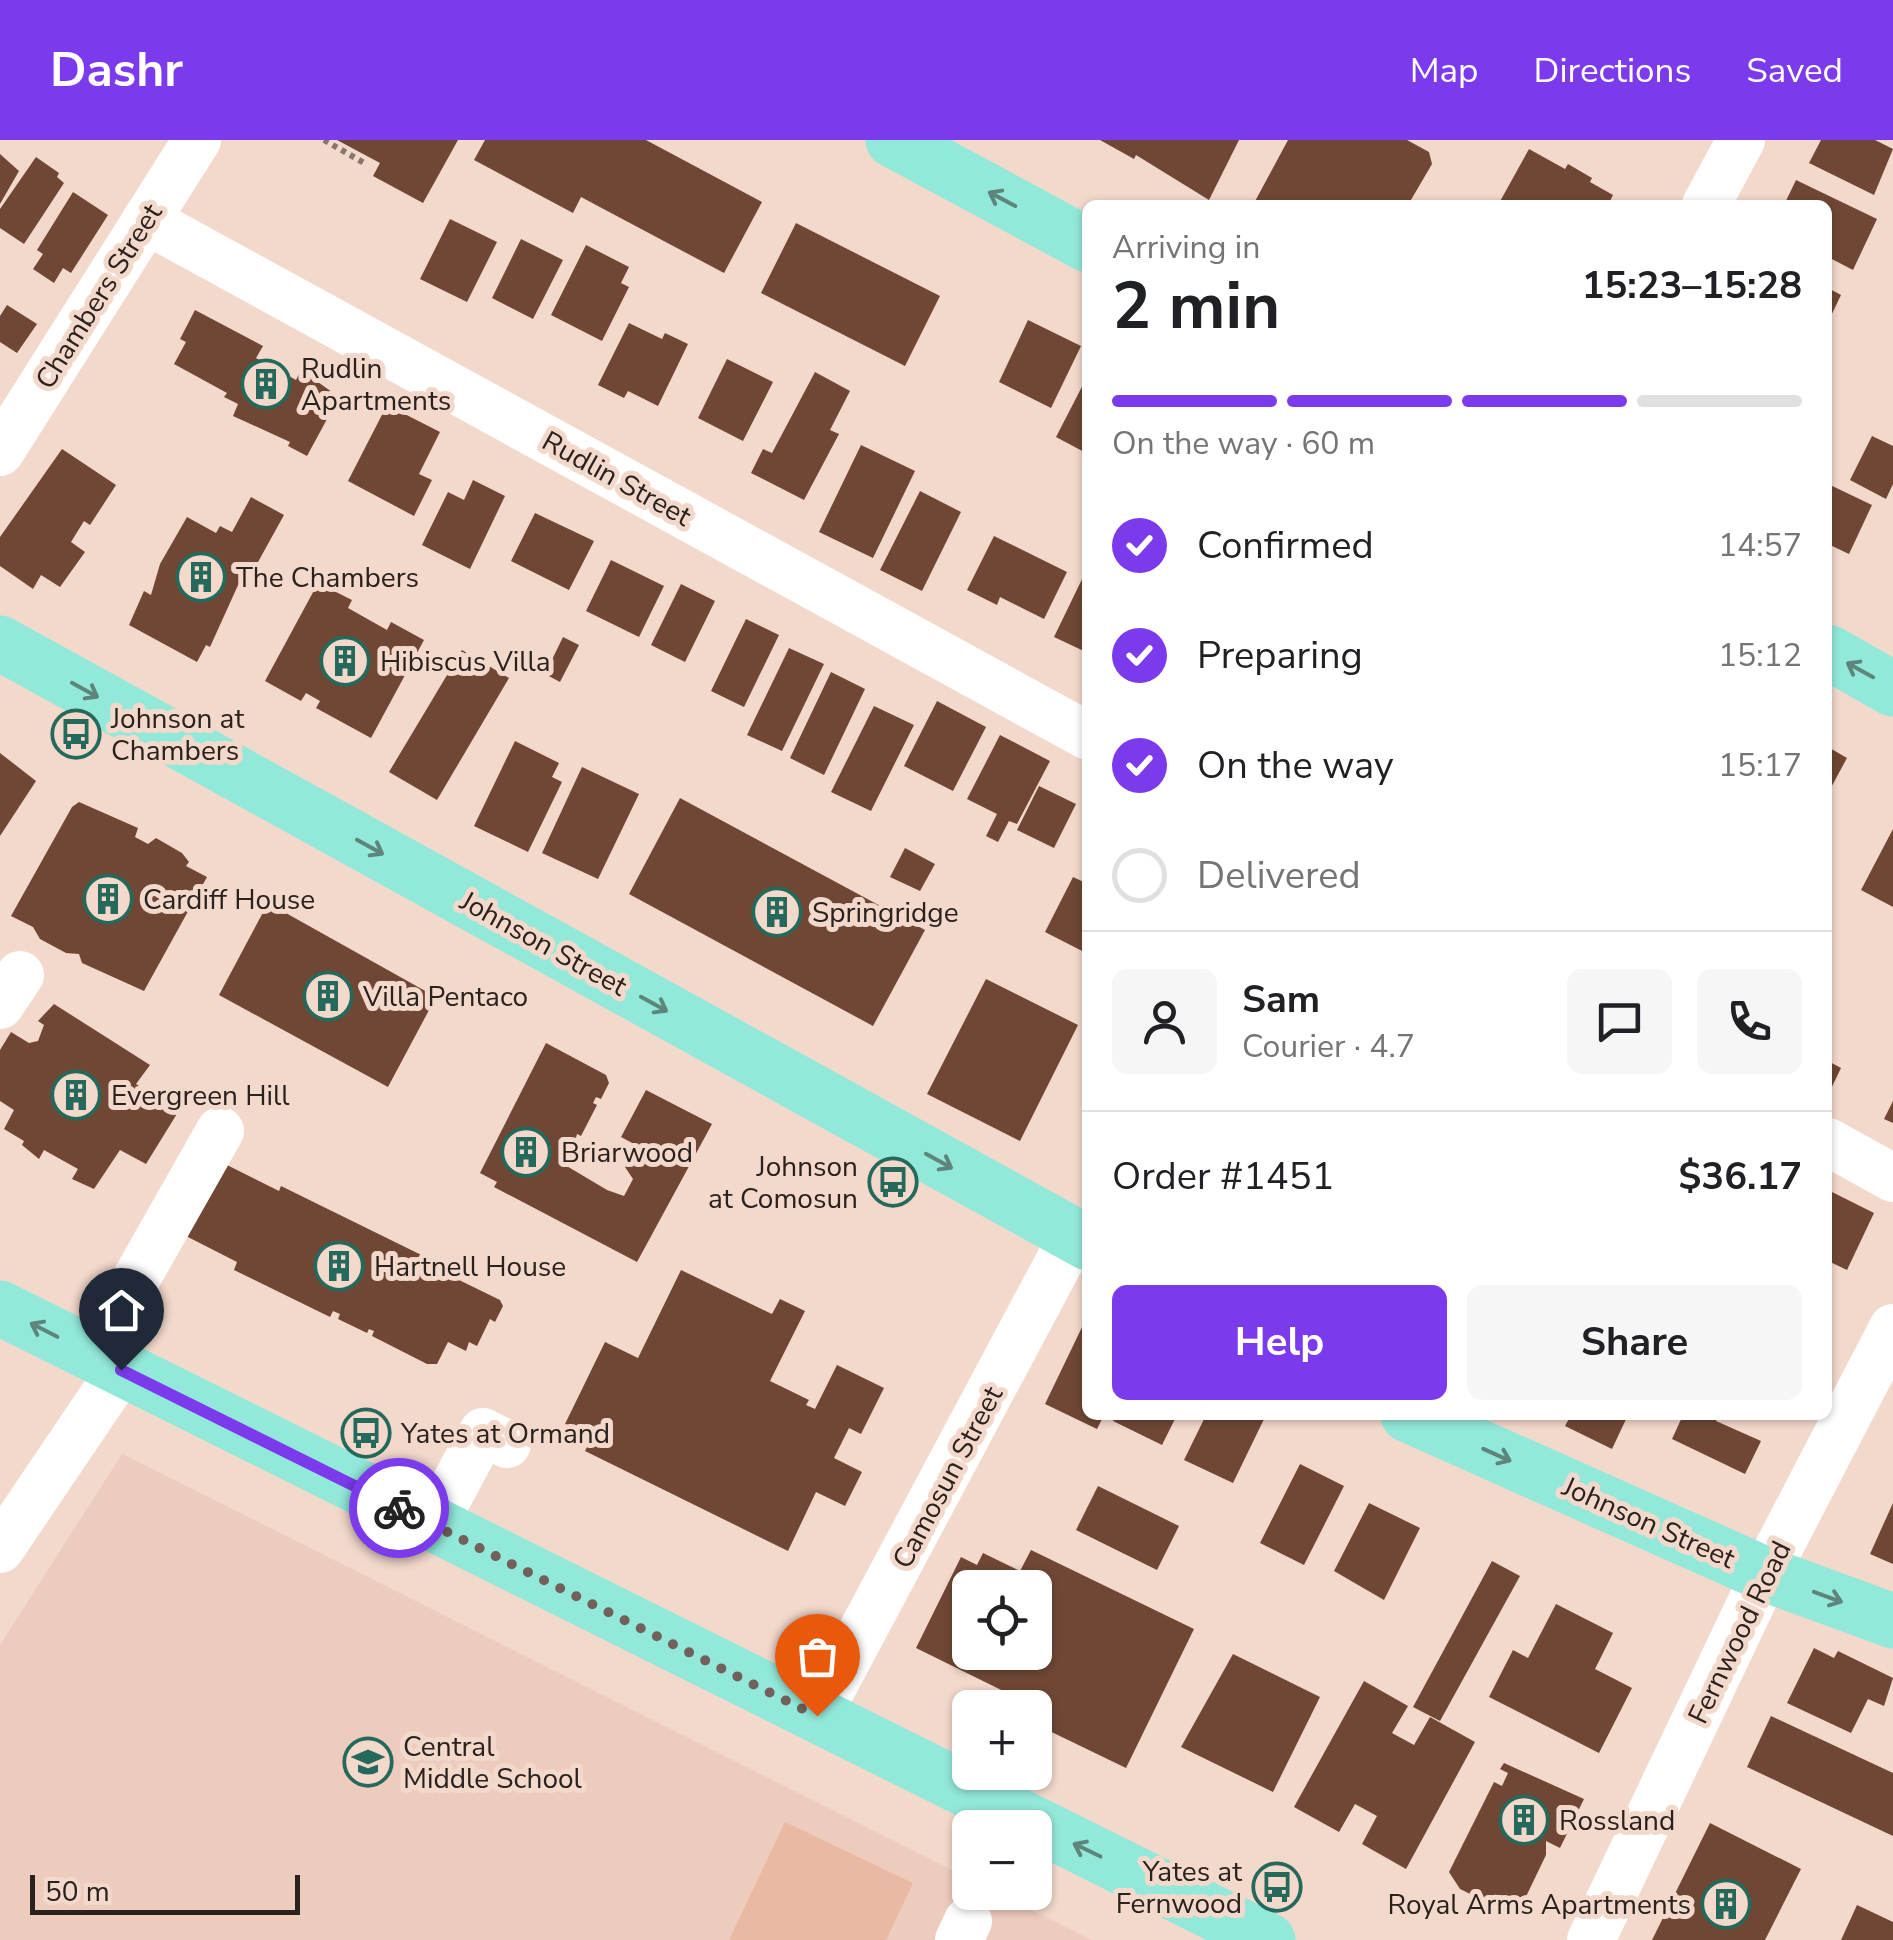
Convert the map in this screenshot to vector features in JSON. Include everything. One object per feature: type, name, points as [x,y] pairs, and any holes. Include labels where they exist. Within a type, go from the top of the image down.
[{"type":"main road","points":[[893,140],[1082,242]]},
{"type":"main road","name":"Johnson Street","points":[[0,642],[1080,1240]]},
{"type":"main road","points":[[1832,654],[1893,688]]},
{"type":"main road","points":[[0,1308],[1268,1940]]},
{"type":"main road","name":"Johnson Street","points":[[1419,1420],[1765,1574],[1893,1621]]},
{"type":"street","points":[[1709,200],[1741,140]]},
{"type":"street","name":"Chambers Street","points":[[0,452],[146,220],[180,145]]},
{"type":"street","name":"Rudlin Street","points":[[146,220],[1082,733]]},
{"type":"street","points":[[0,1550],[107,1362],[128,1286],[220,1131]]},
{"type":"street","points":[[1832,1144],[1893,1178]]},
{"type":"street","name":"Camosun Street","points":[[817,1716],[1080,1240]]},
{"type":"street","name":"Fernwood Road","points":[[1592,1940],[1765,1574],[1893,1328]]},
{"type":"street","points":[[433,1525],[483,1432],[508,1444]]},
{"type":"path","points":[[324,140],[364,163]]},
{"type":"shaded area","name":"Central Middle School","points":[[122,1454],[952,1870],[952,1910],[1031,1910],[1092,1940],[0,1940],[0,1645]]},
{"type":"shaded area","points":[[785,1822],[913,1883],[886,1940],[729,1940]]},
{"type":"building","points":[[337,140],[458,140],[423,203],[373,176],[380,163]]},
{"type":"building","points":[[485,140],[646,140],[762,202],[724,273],[581,197],[573,213],[474,160]]},
{"type":"building","points":[[1100,140],[1239,140],[1209,200],[1136,155],[1134,159]]},
{"type":"building","points":[[1288,140],[1407,140],[1429,152],[1432,164],[1411,200],[1256,200]]},
{"type":"building","points":[[1821,140],[1875,140],[1893,149],[1874,195],[1809,163]]},
{"type":"building","points":[[1529,149],[1565,169],[1568,164],[1613,195],[1610,200],[1501,200]]},
{"type":"building","points":[[0,154],[19,171],[0,204]]},
{"type":"building","points":[[36,157],[59,173],[57,177],[64,183],[24,244],[0,228],[0,209]]},
{"type":"building","points":[[1796,180],[1877,219],[1853,270],[1832,259],[1832,200],[1786,200]]},
{"type":"building","points":[[73,192],[108,215],[71,273],[63,268],[54,283],[33,269],[43,254],[37,250]]},
{"type":"building","points":[[450,219],[497,242],[467,302],[420,279]]},
{"type":"building","points":[[796,223],[940,296],[905,366],[761,293]]},
{"type":"building","points":[[521,239],[563,260],[533,319],[492,298]]},
{"type":"building","points":[[586,245],[629,267],[621,283],[629,287],[602,341],[551,315]]},
{"type":"building","points":[[1832,290],[1841,295],[1832,314]]},
{"type":"building","points":[[7,305],[37,324],[17,353],[0,342],[0,316]]},
{"type":"building","name":"Rudlin Apartments","points":[[195,310],[263,346],[256,358],[296,380],[301,370],[339,397],[307,456],[288,446],[290,442],[233,416],[238,404],[224,397],[227,393],[174,364],[186,342],[180,339]]},
{"type":"building","points":[[1028,320],[1081,346],[1051,408],[999,382]]},
{"type":"building","points":[[629,323],[662,339],[665,333],[688,344],[658,406],[628,391],[624,398],[598,385]]},
{"type":"building","points":[[727,359],[773,382],[743,441],[698,418]]},
{"type":"building","points":[[815,372],[850,391],[830,430],[839,434],[804,500],[751,473],[763,449],[772,453]]},
{"type":"building","points":[[1082,387],[1082,451],[1056,437]]},
{"type":"building","points":[[387,405],[440,432],[419,474],[432,480],[414,516],[348,481]]},
{"type":"building","points":[[1872,436],[1893,446],[1893,484],[1886,499],[1850,480]]},
{"type":"building","points":[[861,445],[915,471],[873,558],[819,532]]},
{"type":"building","points":[[62,449],[116,485],[90,525],[84,521],[71,542],[85,552],[60,587],[41,575],[33,589],[0,566],[0,537]]},
{"type":"building","points":[[473,480],[505,496],[470,569],[422,545],[448,492],[464,500]]},
{"type":"building","points":[[1832,486],[1872,505],[1849,554],[1832,546]]},
{"type":"building","points":[[920,491],[961,512],[922,591],[880,570]]},
{"type":"building","name":"The Chambers","points":[[251,497],[284,515],[253,571],[243,585],[239,583],[210,647],[206,645],[197,662],[129,625],[144,591],[151,595],[160,564],[187,517],[216,533],[220,526],[232,532]]},
{"type":"building","points":[[535,513],[594,541],[569,590],[511,561]]},
{"type":"building","points":[[994,536],[1067,572],[1044,619],[1000,597],[997,605],[967,590]]},
{"type":"building","points":[[611,560],[664,586],[639,637],[586,611]]},
{"type":"building","points":[[1082,579],[1082,650],[1054,637]]},
{"type":"building","name":"Hibiscus Villa","points":[[318,583],[352,600],[348,608],[387,630],[391,622],[424,640],[371,738],[316,708],[320,701],[306,693],[301,701],[265,681]]},
{"type":"building","points":[[681,584],[715,601],[685,662],[651,645]]},
{"type":"building","points":[[746,619],[779,635],[744,707],[711,691]]},
{"type":"building","points":[[563,637],[579,645],[560,682],[545,674]]},
{"type":"building","points":[[789,648],[824,664],[782,751],[747,735]]},
{"type":"building","points":[[462,650],[509,678],[437,800],[389,772]]},
{"type":"building","points":[[831,672],[865,689],[824,775],[790,758]]},
{"type":"building","points":[[937,701],[986,727],[953,791],[904,766]]},
{"type":"building","points":[[874,706],[914,725],[871,811],[831,792]]},
{"type":"building","points":[[1000,735],[1050,761],[1017,824],[1009,821],[998,842],[986,836],[997,814],[967,799]]},
{"type":"building","points":[[515,741],[559,763],[552,777],[562,782],[528,852],[474,826]]},
{"type":"building","points":[[1832,749],[1847,758],[1832,786]]},
{"type":"building","points":[[0,753],[36,781],[0,836]]},
{"type":"building","points":[[582,767],[639,794],[598,879],[542,853]]},
{"type":"building","points":[[1039,786],[1076,804],[1054,848],[1017,830]]},
{"type":"building","name":"Springridge","points":[[680,798],[925,930],[873,1026],[629,894]]},
{"type":"building","name":"Cardiff House","points":[[79,802],[138,828],[135,837],[148,844],[156,838],[182,853],[189,862],[186,866],[207,877],[144,991],[82,963],[79,954],[66,953],[40,939],[33,927],[11,916],[72,807]]},
{"type":"building","points":[[1893,829],[1893,907],[1861,890]]},
{"type":"building","points":[[905,848],[935,864],[920,891],[890,877]]},
{"type":"building","points":[[1073,877],[1082,881],[1082,951],[1045,932]]},
{"type":"building","name":"Villa Pentaco","points":[[268,903],[436,997],[388,1087],[219,995]]},
{"type":"building","points":[[986,979],[1078,1025],[1020,1141],[927,1094]]},
{"type":"building","name":"Evergreen Hill","points":[[54,1004],[150,1065],[136,1084],[162,1101],[166,1089],[183,1104],[146,1164],[120,1150],[94,1189],[72,1179],[78,1169],[44,1150],[39,1159],[22,1145],[24,1141],[4,1129],[14,1110],[0,1101],[0,1050],[11,1032],[29,1043],[38,1041],[44,1025],[38,1021]]},
{"type":"building","name":"Briarwood","points":[[546,1043],[606,1075],[609,1083],[601,1099],[596,1097],[593,1103],[597,1105],[581,1136],[577,1134],[573,1150],[567,1147],[560,1162],[607,1190],[624,1196],[633,1179],[625,1167],[633,1154],[642,1159],[647,1151],[621,1137],[646,1090],[712,1124],[637,1262],[494,1187],[497,1182],[480,1173]]},
{"type":"building","points":[[1832,1063],[1841,1068],[1832,1087]]},
{"type":"building","points":[[1893,1101],[1893,1123],[1884,1119]]},
{"type":"building","name":"Hartnell House","points":[[219,1161],[279,1191],[281,1186],[460,1274],[457,1279],[500,1300],[503,1306],[495,1322],[490,1319],[477,1346],[469,1342],[466,1351],[448,1342],[437,1364],[427,1364],[372,1336],[374,1331],[369,1329],[367,1333],[338,1319],[340,1314],[333,1311],[330,1317],[234,1270],[237,1262],[184,1235]]},
{"type":"building","points":[[1832,1192],[1874,1213],[1847,1270],[1832,1263]]},
{"type":"building","points":[[681,1270],[772,1314],[780,1299],[805,1311],[770,1381],[809,1400],[806,1405],[815,1409],[837,1365],[884,1388],[861,1434],[849,1428],[834,1458],[862,1472],[845,1506],[816,1492],[788,1551],[585,1451],[592,1437],[565,1424],[605,1342],[638,1358]]},
{"type":"building","points":[[1082,1327],[1082,1420],[1102,1420],[1097,1429],[1045,1404]]},
{"type":"building","points":[[1114,1420],[1174,1420],[1162,1445]]},
{"type":"building","points":[[1204,1420],[1264,1420],[1233,1483],[1184,1460]]},
{"type":"building","points":[[1568,1420],[1626,1420],[1612,1449],[1565,1426]]},
{"type":"building","points":[[1681,1420],[1716,1420],[1761,1441],[1745,1474],[1672,1439]]},
{"type":"building","points":[[1300,1464],[1344,1486],[1304,1565],[1260,1543]]},
{"type":"building","points":[[1098,1486],[1179,1526],[1157,1570],[1076,1530]]},
{"type":"building","points":[[1369,1503],[1420,1528],[1384,1600],[1334,1571]]},
{"type":"building","points":[[1893,1503],[1893,1564],[1870,1554]]},
{"type":"building","points":[[1031,1550],[1194,1629],[1126,1768],[1052,1732],[1052,1690],[1001,1690],[961,1670],[1052,1670],[1052,1570],[1021,1570]]},
{"type":"building","points":[[983,1553],[1018,1570],[955,1570],[961,1557],[977,1565]]},
{"type":"building","points":[[1492,1561],[1520,1576],[1440,1721],[1413,1707]]},
{"type":"building","points":[[952,1575],[952,1666],[916,1648]]},
{"type":"building","points":[[1556,1604],[1613,1633],[1595,1669],[1632,1688],[1599,1753],[1489,1697],[1513,1650],[1528,1658]]},
{"type":"building","points":[[1814,1648],[1834,1658],[1838,1651],[1893,1678],[1884,1706],[1868,1699],[1851,1733],[1787,1703]]},
{"type":"building","points":[[1233,1654],[1320,1697],[1273,1792],[1181,1747]]},
{"type":"building","points":[[1364,1681],[1408,1706],[1392,1733],[1414,1745],[1430,1717],[1475,1742],[1406,1869],[1362,1844],[1377,1816],[1355,1804],[1339,1832],[1294,1807]]},
{"type":"building","points":[[1771,1716],[1893,1773],[1893,1836],[1747,1767]]},
{"type":"building","name":"Rossland","points":[[1504,1763],[1584,1799],[1560,1848],[1546,1841],[1546,1855],[1521,1907],[1508,1901],[1503,1910],[1460,1889],[1449,1872],[1494,1782],[1502,1786],[1508,1773],[1500,1769]]},
{"type":"building","name":"Royal Arms Apartments","points":[[1710,1823],[1801,1869],[1765,1940],[1652,1940]]},
{"type":"building","points":[[1857,1905],[1893,1922],[1893,1940],[1841,1940]]},
{"type":"way so far","points":[[399,1508],[817,1716]]},
{"type":"place","name":"Rudlin Apartments","points":[[266,384]]},
{"type":"place","name":"The Chambers","points":[[201,577]]},
{"type":"place","name":"Hibiscus Villa","points":[[345,661]]},
{"type":"place","name":"Johnson at Chambers","points":[[76,734]]},
{"type":"place","name":"Cardiff House","points":[[108,899]]},
{"type":"place","name":"Springridge","points":[[777,912]]},
{"type":"place","name":"Villa Pentaco","points":[[328,996]]},
{"type":"place","name":"Evergreen Hill","points":[[76,1095]]},
{"type":"place","name":"Briarwood","points":[[526,1152]]},
{"type":"place","name":"Johnson at Comosun","points":[[893,1182]]},
{"type":"place","name":"Hartnell House","points":[[339,1266]]},
{"type":"place","name":"Yates at Ormand","points":[[366,1433]]},
{"type":"place","name":"Central Middle School","points":[[368,1762]]},
{"type":"place","name":"Rossland","points":[[1524,1820]]},
{"type":"place","name":"Yates at Fernwood","points":[[1277,1887]]},
{"type":"place","name":"Royal Arms Apartments","points":[[1726,1904]]},
{"type":"route","points":[[121,1370],[399,1508]]}]
